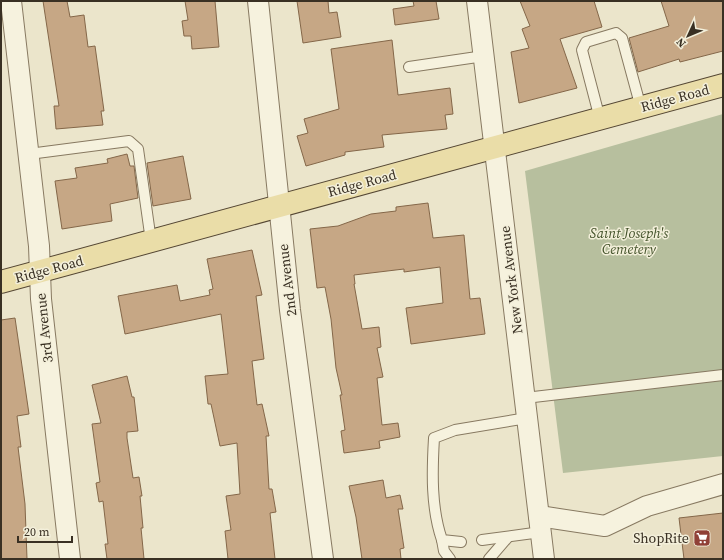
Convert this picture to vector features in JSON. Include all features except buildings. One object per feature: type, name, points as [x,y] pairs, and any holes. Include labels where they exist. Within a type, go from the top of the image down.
[{"type":"main road","name":"Ridge Road","points":[[1,282],[723,85]]},
{"type":"street","name":"3rd Avenue","points":[[11,1],[39,246],[48,365],[70,559]]},
{"type":"street","name":"2nd Avenue","points":[[258,1],[279,205],[323,559]]},
{"type":"street","name":"New York Avenue","points":[[477,1],[544,559]]},
{"type":"street","points":[[540,524],[605,526],[647,506],[723,484]]},
{"type":"lane","points":[[600,119],[582,50],[586,42],[616,34],[622,38],[641,108]]},
{"type":"lane","points":[[409,67],[484,56]]},
{"type":"lane","points":[[29,154],[129,141],[138,149],[151,241]]},
{"type":"lane","points":[[525,398],[723,375]]},
{"type":"lane","points":[[450,559],[444,551],[438,529],[432,477],[434,438],[455,430],[527,418]]},
{"type":"lane","points":[[482,540],[508,537],[540,524]]},
{"type":"lane","points":[[489,559],[508,537]]},
{"type":"lane","points":[[442,540],[460,542]]},
{"type":"green space","name":"Saint Joseph's Cemetery","points":[[723,114],[723,456],[563,473],[525,171]]},
{"type":"place","name":"ShopRite","points":[[702,538]]}]
